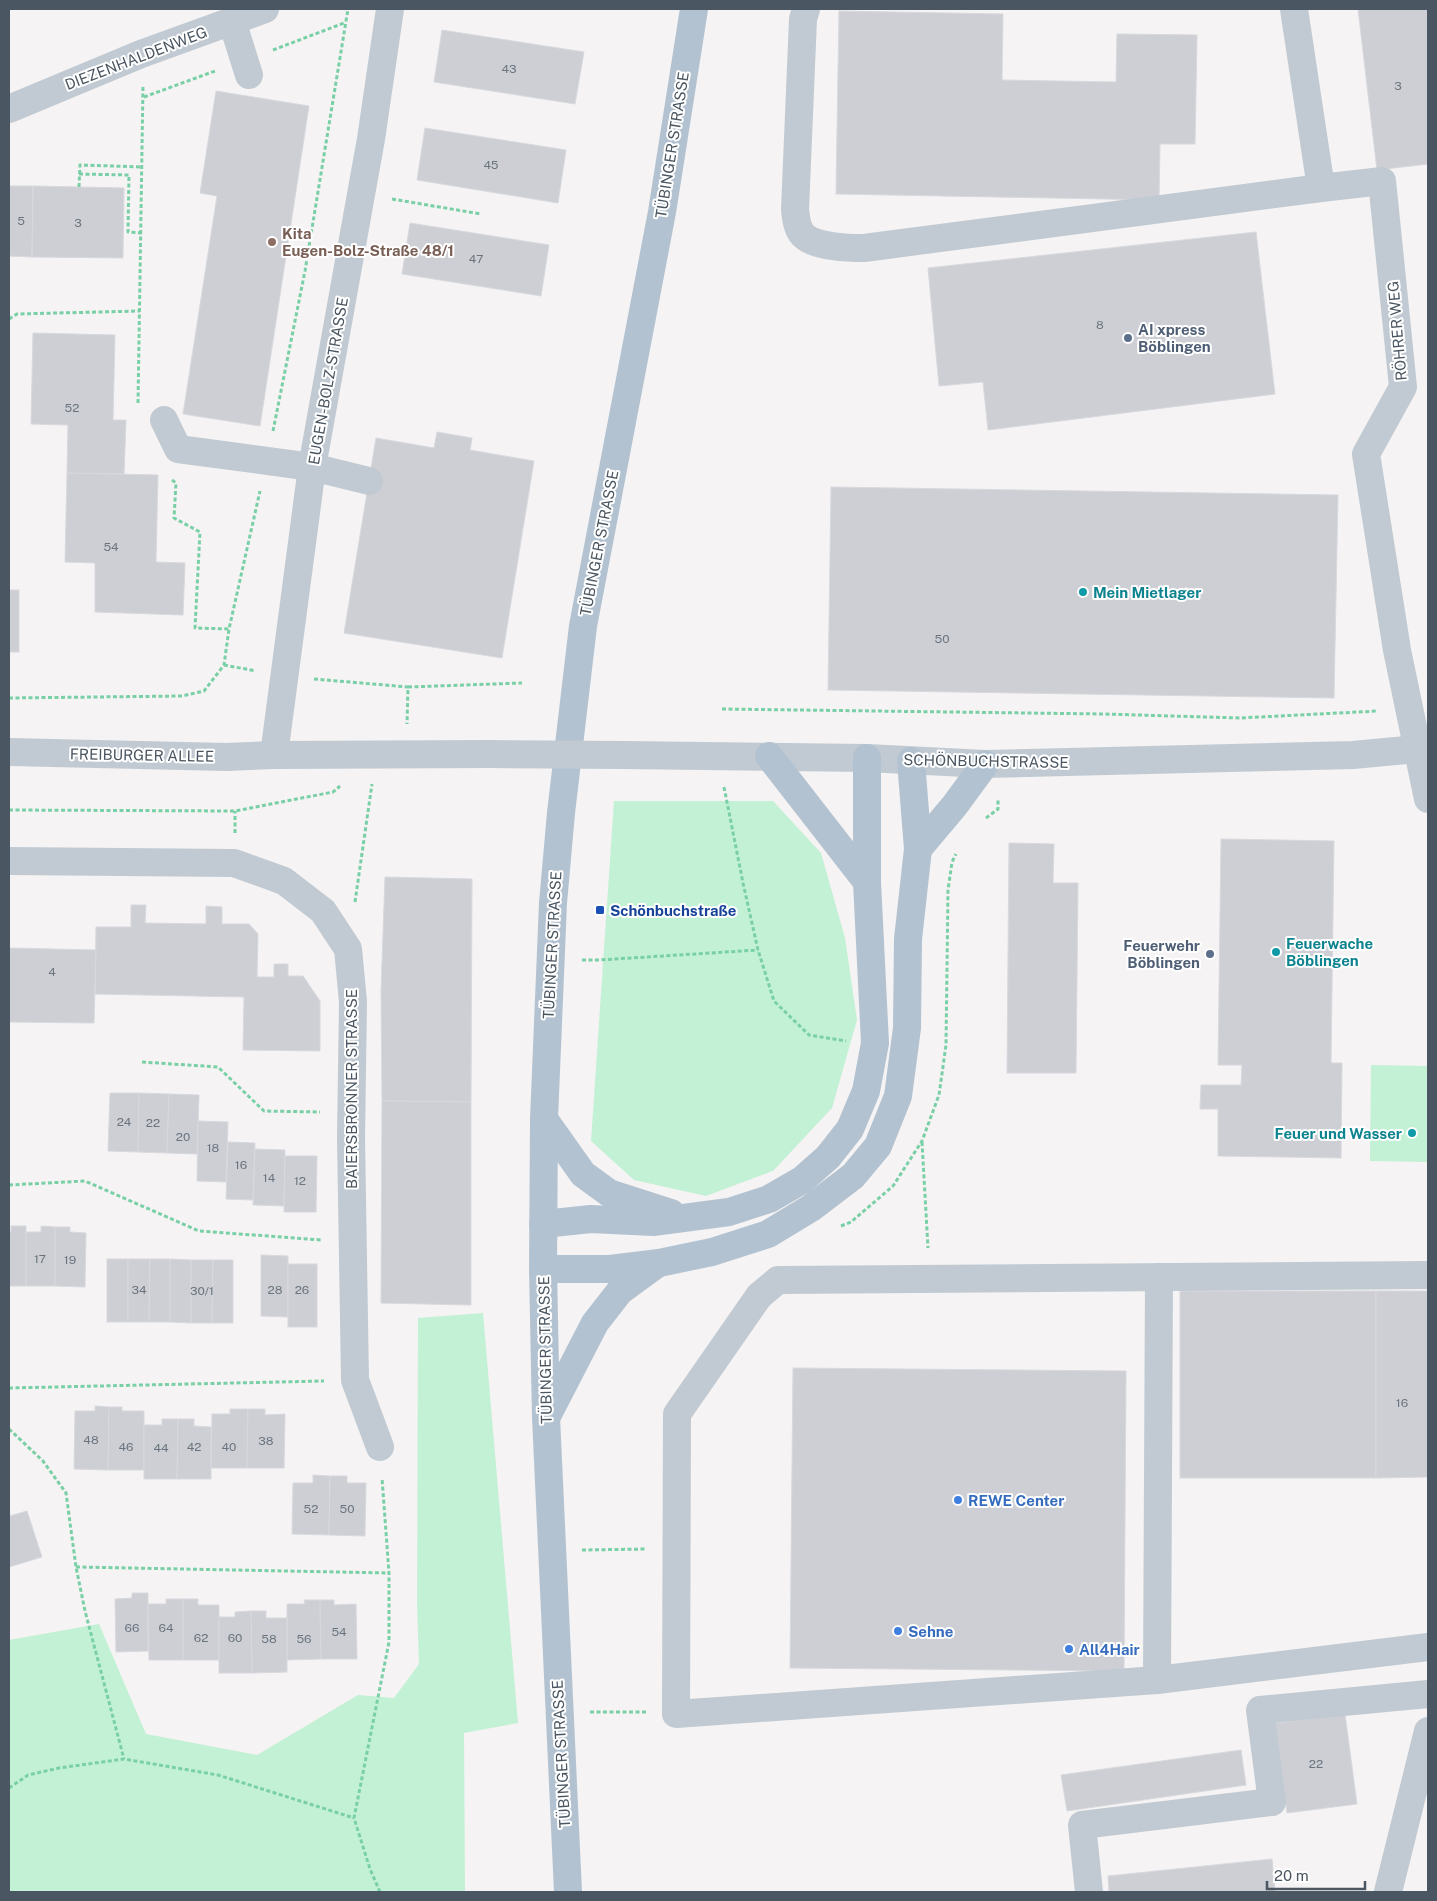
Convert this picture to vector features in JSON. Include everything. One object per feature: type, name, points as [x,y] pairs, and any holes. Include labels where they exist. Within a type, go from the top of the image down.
[{"type":"main road","name":"TÜBINGER STRASSE","points":[[568,1892],[546,1417],[543,1270],[544,1119],[553,903],[561,813],[583,626],[662,212],[694,9]]},
{"type":"main road","points":[[769,756],[867,882]]},
{"type":"main road","points":[[543,1224],[591,1219],[653,1222],[729,1212],[769,1199],[802,1180],[828,1157],[850,1128],[866,1091],[875,1043],[867,882],[867,758]]},
{"type":"main road","points":[[543,1270],[610,1269],[659,1263],[712,1252],[768,1234],[811,1208],[853,1176],[878,1146],[898,1096],[907,1028],[908,939],[918,849],[911,761]]},
{"type":"main road","points":[[918,849],[992,764]]},
{"type":"main road","points":[[544,1119],[583,1174],[610,1193],[684,1217]]},
{"type":"main road","points":[[546,1417],[595,1323],[620,1291],[659,1263]]},
{"type":"street","name":"DIEZENHALDENWEG","points":[[9,109],[141,54],[265,9]]},
{"type":"street","name":"EUGEN-BOLZ-STRASSE","points":[[274,755],[312,467],[372,139],[390,9]]},
{"type":"street","points":[[806,9],[803,19],[795,210],[797,223],[804,236],[837,248],[864,248],[1321,188],[1294,9]]},
{"type":"street","points":[[232,21],[250,75]]},
{"type":"street","name":"RÖHRER WEG","points":[[1321,188],[1382,181],[1403,387],[1366,454],[1397,650],[1409,709],[1422,749],[1428,799]]},
{"type":"street","points":[[164,420],[178,448],[312,467],[369,481]]},
{"type":"street","name":"SCHÖNBUCHSTRASSE","points":[[274,755],[769,756],[867,758],[992,764],[1323,756],[1422,749]]},
{"type":"street","name":"FREIBURGER ALLEE","points":[[9,752],[227,757],[274,755]]},
{"type":"street","name":"BAIERSBRONNER STRASSE","points":[[9,861],[234,863],[284,880],[323,910],[348,949],[353,1002],[351,1113],[354,1380],[380,1447]]},
{"type":"street","points":[[1428,1275],[778,1280],[759,1296],[677,1414],[676,1714],[1002,1680],[1157,1680],[1428,1647]]},
{"type":"street","points":[[1157,1680],[1159,1277]]},
{"type":"street","points":[[1089,1892],[1082,1825],[1272,1802],[1260,1710],[1428,1694]]},
{"type":"street","points":[[1388,1892],[1428,1731]]},
{"type":"path","points":[[138,405],[144,97],[141,54]]},
{"type":"path","points":[[79,187],[80,165],[143,167]]},
{"type":"path","points":[[79,174],[128,175],[128,232],[142,233]]},
{"type":"path","points":[[362,194],[482,214]]},
{"type":"path","points":[[9,319],[17,314],[140,311]]},
{"type":"path","points":[[170,478],[176,483],[174,518],[200,532],[196,628],[229,630]]},
{"type":"path","points":[[224,665],[284,677],[408,687],[522,684]]},
{"type":"path","points":[[348,949],[377,754],[407,723],[408,687]]},
{"type":"path","points":[[722,709],[1104,714],[1240,718],[1409,709]]},
{"type":"path","points":[[719,756],[758,950],[774,1000],[808,1035],[854,1043]]},
{"type":"path","points":[[983,820],[998,809],[992,764]]},
{"type":"path","points":[[9,810],[235,811],[334,792],[341,785]]},
{"type":"path","points":[[946,1045],[948,890],[952,862],[960,846]]},
{"type":"path","points":[[550,958],[599,960],[758,950]]},
{"type":"path","points":[[142,1062],[218,1067],[264,1111],[351,1113]]},
{"type":"path","points":[[922,1141],[930,1279]]},
{"type":"path","points":[[9,1185],[85,1181],[199,1231],[353,1241]]},
{"type":"path","points":[[9,1388],[354,1380]]},
{"type":"path","points":[[9,1430],[43,1461],[66,1493],[76,1567],[85,1610],[124,1759]]},
{"type":"path","points":[[380,1447],[389,1573],[389,1642],[354,1818],[370,1870],[380,1892]]},
{"type":"path","points":[[552,1551],[677,1548]]},
{"type":"path","points":[[76,1567],[389,1573]]},
{"type":"path","points":[[559,1712],[635,1711],[676,1714]]},
{"type":"path","points":[[9,1788],[28,1775],[59,1768],[124,1759],[218,1776],[354,1818]]},
{"type":"green space","points":[[614,801],[773,801],[821,853],[845,938],[857,1020],[832,1108],[773,1171],[706,1196],[634,1180],[591,1141]]},
{"type":"green space","points":[[1371,1065],[1428,1066],[1428,1162],[1370,1161]]},
{"type":"green space","points":[[483,1313],[518,1723],[464,1733],[465,1892],[9,1892],[9,1640],[99,1624],[146,1734],[257,1755],[358,1695],[394,1698],[419,1664],[417,1605],[418,1318]]},
{"type":"building","points":[[1358,9],[1428,9],[1428,164],[1377,170]]},
{"type":"building","points":[[839,11],[1003,14],[1002,80],[1116,82],[1117,34],[1197,35],[1195,144],[1160,144],[1159,200],[836,194]]},
{"type":"building","points":[[442,30],[584,52],[575,104],[434,82]]},
{"type":"building","points":[[216,91],[309,106],[260,426],[183,414],[217,196],[200,193]]},
{"type":"building","points":[[425,128],[566,150],[558,203],[417,180]]},
{"type":"building","points":[[9,186],[33,186],[32,257],[9,256]]},
{"type":"building","points":[[33,186],[124,188],[123,258],[32,257]]},
{"type":"building","points":[[410,223],[549,245],[541,296],[402,274]]},
{"type":"building","points":[[1256,232],[1275,394],[988,430],[983,382],[939,386],[928,268]]},
{"type":"building","points":[[33,333],[115,335],[113,420],[126,420],[124,474],[67,473],[68,425],[31,424]]},
{"type":"building","points":[[437,432],[472,438],[470,450],[534,461],[502,658],[344,633],[376,438],[434,448]]},
{"type":"building","points":[[67,473],[158,475],[156,562],[185,563],[183,615],[95,612],[95,563],[65,562]]},
{"type":"building","name":"Mein Mietlager","points":[[831,487],[1338,495],[1334,698],[828,690]]},
{"type":"building","points":[[9,590],[19,590],[19,652],[9,652]]},
{"type":"building","name":"Feuerwache Böblingen","points":[[1221,839],[1334,841],[1331,1063],[1342,1063],[1341,1158],[1218,1156],[1218,1109],[1200,1109],[1201,1085],[1241,1085],[1242,1065],[1218,1065]]},
{"type":"building","points":[[1009,843],[1054,844],[1053,883],[1078,883],[1076,1073],[1007,1073]]},
{"type":"building","points":[[385,877],[472,879],[471,1102],[382,1101],[381,991]]},
{"type":"building","points":[[131,905],[146,905],[145,923],[206,924],[206,906],[222,907],[222,924],[249,924],[258,934],[257,977],[274,977],[274,964],[288,964],[288,976],[303,976],[320,1001],[320,1051],[243,1050],[244,997],[95,994],[96,927],[131,927]]},
{"type":"building","points":[[9,948],[96,950],[94,1023],[9,1022]]},
{"type":"building","points":[[110,1093],[139,1093],[138,1152],[108,1151]]},
{"type":"building","points":[[139,1093],[169,1094],[167,1153],[138,1152]]},
{"type":"building","points":[[169,1094],[199,1095],[197,1154],[167,1153]]},
{"type":"building","points":[[382,1101],[471,1102],[471,1305],[381,1303]]},
{"type":"building","points":[[198,1121],[228,1122],[226,1182],[197,1181]]},
{"type":"building","points":[[228,1142],[255,1143],[253,1200],[226,1199]]},
{"type":"building","points":[[255,1149],[285,1150],[284,1206],[253,1205]]},
{"type":"building","points":[[285,1156],[317,1156],[316,1212],[284,1212]]},
{"type":"building","points":[[11,1226],[26,1226],[26,1286],[9,1286],[9,1232],[11,1232]]},
{"type":"building","points":[[41,1226],[55,1227],[55,1286],[26,1286],[26,1232],[41,1232]]},
{"type":"building","points":[[55,1227],[70,1227],[70,1232],[86,1233],[85,1287],[55,1286]]},
{"type":"building","points":[[261,1255],[288,1256],[288,1317],[261,1316]]},
{"type":"building","points":[[107,1259],[128,1259],[128,1322],[107,1322]]},
{"type":"building","points":[[128,1259],[150,1259],[149,1322],[128,1322]]},
{"type":"building","points":[[150,1259],[170,1259],[170,1322],[149,1322]]},
{"type":"building","points":[[170,1259],[191,1260],[191,1323],[170,1322]]},
{"type":"building","points":[[191,1260],[213,1260],[212,1323],[191,1323]]},
{"type":"building","points":[[213,1260],[233,1260],[233,1323],[212,1323]]},
{"type":"building","points":[[288,1264],[317,1264],[317,1327],[288,1327]]},
{"type":"building","points":[[1180,1291],[1376,1291],[1376,1478],[1180,1478]]},
{"type":"building","points":[[1376,1291],[1428,1291],[1428,1477],[1376,1478]]},
{"type":"building","name":"REWE Center","points":[[793,1368],[1126,1371],[1124,1671],[790,1668]]},
{"type":"building","points":[[95,1406],[109,1407],[108,1470],[74,1469],[75,1411],[95,1411]]},
{"type":"building","points":[[109,1407],[122,1407],[122,1411],[144,1411],[144,1470],[108,1470]]},
{"type":"building","points":[[230,1409],[248,1409],[247,1468],[211,1468],[212,1414],[230,1414]]},
{"type":"building","points":[[248,1409],[265,1409],[265,1415],[285,1414],[284,1468],[247,1468]]},
{"type":"building","points":[[162,1419],[178,1419],[177,1479],[144,1479],[144,1425],[162,1425]]},
{"type":"building","points":[[178,1419],[194,1419],[194,1426],[211,1427],[211,1479],[177,1479]]},
{"type":"building","points":[[313,1475],[330,1476],[329,1535],[292,1534],[293,1483],[313,1483]]},
{"type":"building","points":[[330,1476],[347,1476],[347,1483],[366,1483],[365,1536],[329,1535]]},
{"type":"building","points":[[9,1511],[10,1516],[27,1511],[42,1557],[9,1567]]},
{"type":"building","points":[[132,1593],[148,1593],[148,1651],[116,1652],[115,1599],[132,1598]]},
{"type":"building","points":[[166,1599],[183,1599],[183,1660],[149,1660],[148,1604],[166,1604]]},
{"type":"building","points":[[183,1599],[198,1599],[198,1605],[219,1605],[219,1660],[183,1660]]},
{"type":"building","points":[[304,1600],[320,1600],[321,1659],[287,1660],[287,1604],[305,1604]]},
{"type":"building","points":[[320,1600],[334,1600],[334,1605],[356,1604],[357,1659],[321,1659]]},
{"type":"building","points":[[251,1611],[266,1611],[266,1618],[287,1618],[287,1672],[252,1673]]},
{"type":"building","points":[[251,1611],[252,1673],[219,1673],[219,1617],[235,1617],[235,1612]]},
{"type":"building","points":[[1345,1714],[1357,1804],[1287,1813],[1275,1723]]},
{"type":"building","points":[[1241,1750],[1246,1785],[1067,1811],[1061,1775]]},
{"type":"building","points":[[1272,1859],[1275,1892],[1109,1892],[1108,1876]]},
{"type":"place","name":"Kita Eugen-Bolz-Straße 48/1","points":[[272,242]]},
{"type":"place","name":"AI xpress Böblingen","points":[[1128,338]]},
{"type":"place","name":"Mein Mietlager","points":[[1083,592]]},
{"type":"place","name":"Schönbuchstraße","points":[[600,910]]},
{"type":"place","name":"Feuerwache Böblingen","points":[[1276,952]]},
{"type":"place","name":"Feuerwehr Böblingen","points":[[1210,954]]},
{"type":"place","name":"Feuer und Wasser","points":[[1412,1133]]},
{"type":"place","name":"REWE Center","points":[[958,1500]]},
{"type":"place","name":"Sehne","points":[[898,1631]]},
{"type":"place","name":"All4Hair","points":[[1069,1649]]}]
